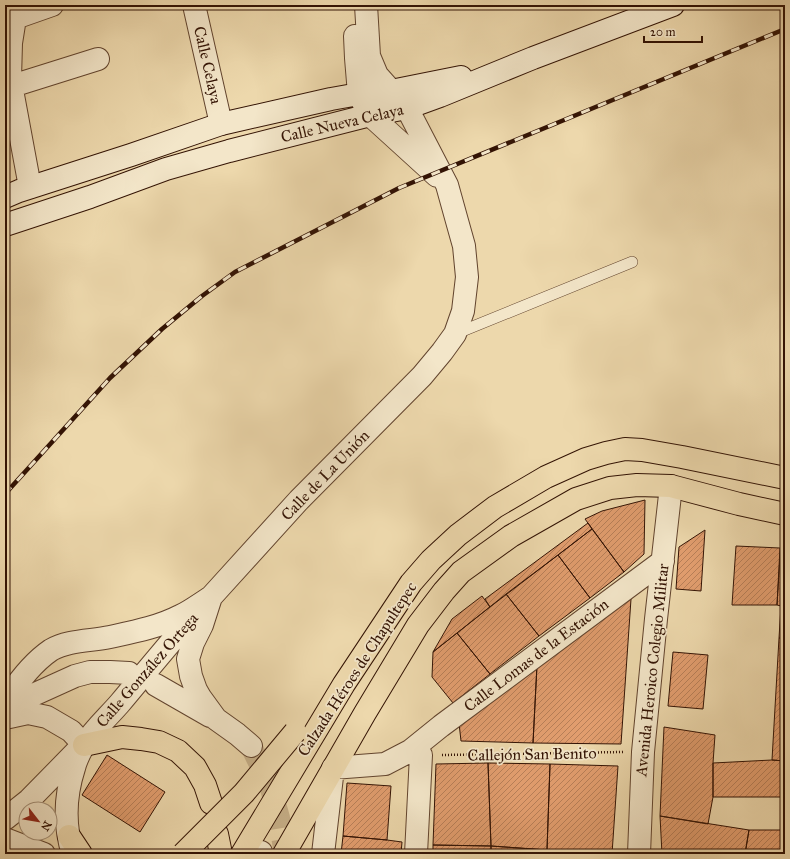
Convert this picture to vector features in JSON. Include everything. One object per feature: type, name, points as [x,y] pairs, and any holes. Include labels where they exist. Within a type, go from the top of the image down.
[{"type":"main road","name":"Calzada Héroes de Chapultepec","points":[[254,853],[259,826],[344,684],[411,583],[458,535],[495,507],[546,477],[586,459],[625,449],[642,450],[682,457],[785,478]]},
{"type":"main road","name":"Calzada Héroes de Chapultepec","points":[[284,854],[364,714],[418,625],[444,591],[461,572],[511,536],[576,499],[610,488],[637,485],[671,486],[739,504],[785,514]]},
{"type":"main road","points":[[183,854],[244,792],[369,646]]},
{"type":"main road","points":[[84,745],[122,737],[159,742],[178,751],[195,767],[205,784],[211,803]]},
{"type":"main road","points":[[71,845],[80,854]]},
{"type":"street","points":[[30,187],[10,79],[11,43],[15,18],[52,5]]},
{"type":"street","name":"Calle Celaya","points":[[194,5],[221,124]]},
{"type":"street","points":[[353,5],[359,94],[370,115],[447,185]]},
{"type":"street","name":"Calle de La Unión","points":[[251,746],[216,719],[200,698],[191,676],[188,659],[193,643],[202,625],[211,597],[299,500],[422,376],[455,334],[463,311],[467,277],[464,246],[447,185],[407,108],[377,75],[369,56],[366,5]]},
{"type":"street","name":"Calle Nueva Celaya","points":[[5,197],[30,187],[131,155],[221,124],[330,99],[391,91],[468,76],[534,47],[642,5]]},
{"type":"street","name":"Calle Nueva Celaya","points":[[5,225],[90,197],[166,169],[229,151],[370,115],[407,108],[673,5]]},
{"type":"street","points":[[12,86],[98,59]]},
{"type":"street","name":"Avenida Heroico Colegio Militar","points":[[639,854],[643,752],[671,486]]},
{"type":"street","name":"Calle Lomas de la Estación","points":[[416,753],[441,726],[663,561]]},
{"type":"street","points":[[5,712],[12,691],[35,663],[52,650],[68,644],[108,638],[162,624],[180,616],[211,597]]},
{"type":"street","name":"Calle González Ortega","points":[[71,845],[66,814],[70,783],[74,766],[84,745],[91,734],[108,717],[181,630],[211,597]]},
{"type":"street","points":[[5,712],[22,700],[75,676],[90,672],[130,673]]},
{"type":"street","points":[[156,685],[216,719]]},
{"type":"street","points":[[5,712],[28,713],[47,717],[71,731],[84,745]]},
{"type":"street","name":"Calle González Ortega","points":[[5,819],[29,800],[84,745]]},
{"type":"street","points":[[323,854],[333,768],[385,764],[416,753],[416,854]]},
{"type":"street","points":[[5,839],[44,854]]},
{"type":"lane","points":[[455,334],[632,262]]},
{"type":"path","name":"Callejón San Benito","points":[[416,753],[643,752]]},
{"type":"building","points":[[645,500],[644,554],[624,572],[585,519],[602,511]]},
{"type":"building","points":[[588,523],[592,529],[490,607],[485,599]]},
{"type":"building","points":[[592,529],[624,572],[590,598],[558,555]]},
{"type":"building","points":[[705,530],[701,591],[676,589],[679,547]]},
{"type":"building","points":[[781,540],[785,540],[785,638],[779,638],[781,606],[777,605]]},
{"type":"building","points":[[736,546],[780,548],[777,605],[732,605]]},
{"type":"building","points":[[558,555],[590,598],[539,636],[506,594]]},
{"type":"building","points":[[506,594],[539,636],[490,674],[457,633]]},
{"type":"building","points":[[482,596],[490,607],[433,652],[452,619]]},
{"type":"building","points":[[628,596],[631,599],[621,744],[533,743],[537,665]]},
{"type":"building","points":[[457,633],[490,674],[453,703],[432,677],[433,652]]},
{"type":"building","points":[[779,638],[785,638],[785,761],[772,760]]},
{"type":"building","points":[[673,652],[708,655],[703,709],[668,706]]},
{"type":"building","points":[[537,665],[533,743],[461,741],[459,723]]},
{"type":"building","points":[[664,727],[715,735],[713,797],[708,824],[660,816]]},
{"type":"building","points":[[107,755],[165,792],[140,832],[82,795]]},
{"type":"building","points":[[772,760],[785,761],[785,797],[713,797],[713,763]]},
{"type":"building","points":[[488,763],[491,846],[433,845],[436,764]]},
{"type":"building","points":[[488,763],[550,764],[547,850],[491,846]]},
{"type":"building","points":[[550,764],[618,766],[612,854],[547,850]]},
{"type":"building","points":[[347,783],[391,786],[387,840],[343,836]]},
{"type":"building","points":[[660,816],[749,830],[745,854],[662,854]]},
{"type":"building","points":[[749,830],[785,830],[785,854],[745,854]]},
{"type":"building","points":[[343,836],[402,842],[401,854],[341,854]]},
{"type":"building","points":[[433,845],[491,846],[491,854],[433,854]]},
{"type":"building","points":[[491,846],[547,850],[546,854],[491,854]]},
{"type":"building","points":[[547,850],[612,854],[546,854]]},
{"type":"tunnel","points":[[251,746],[270,785],[279,818],[285,854]]},
{"type":"railway","points":[[5,494],[110,378],[162,329],[202,296],[235,272],[399,188],[785,29]]}]
